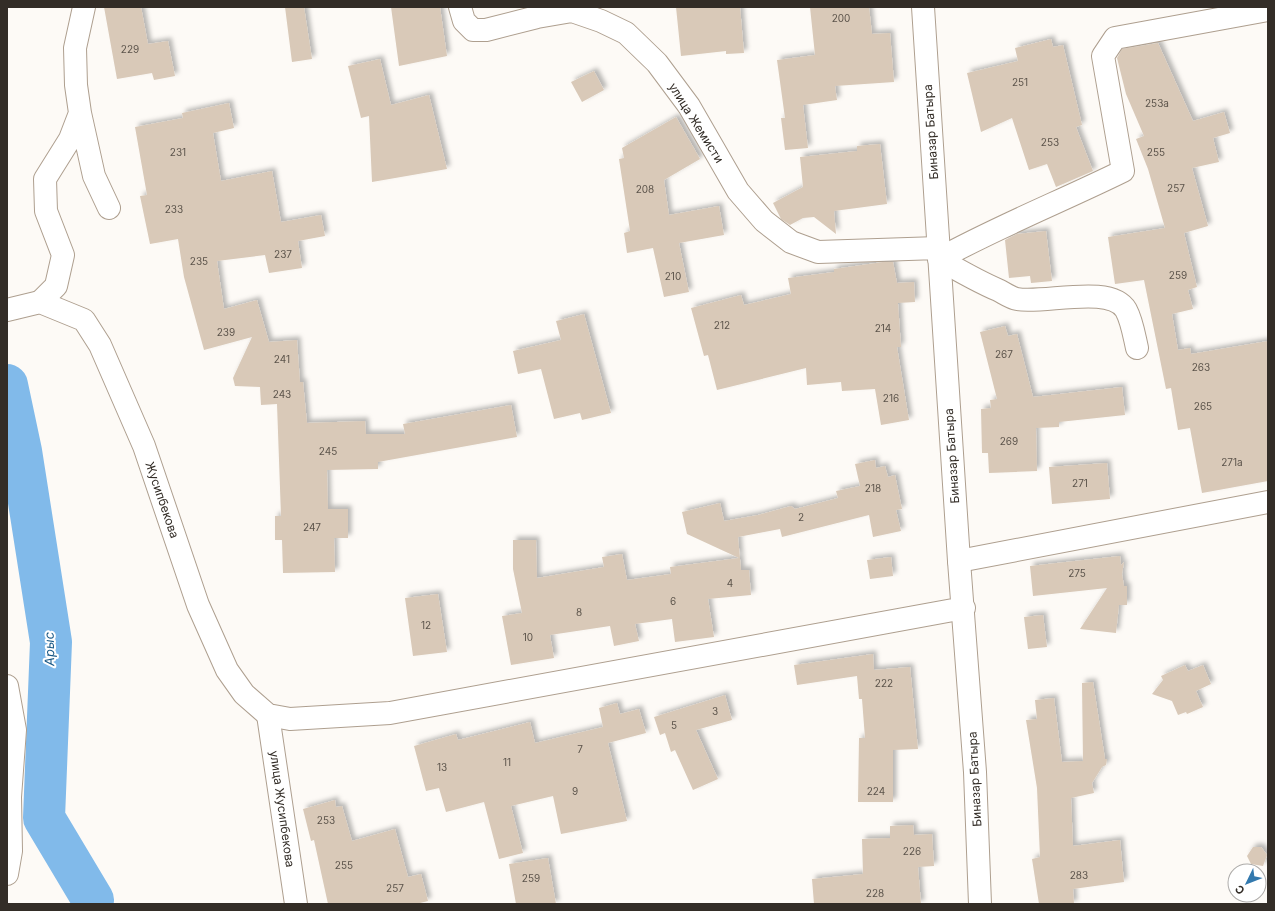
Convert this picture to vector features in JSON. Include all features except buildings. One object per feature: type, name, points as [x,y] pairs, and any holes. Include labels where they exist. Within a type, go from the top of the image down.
[{"type":"street","points":[[84,7],[75,48],[76,85],[80,113],[94,176],[109,208]]},
{"type":"street","name":"улица Жемисти","points":[[460,7],[464,21],[473,30],[486,30],[537,17],[572,11],[626,33],[657,63],[689,106],[738,191],[764,221],[791,242],[818,252],[938,253]]},
{"type":"street","name":"Биназар Батыра","points":[[923,7],[938,253],[975,772],[980,904]]},
{"type":"street","points":[[938,253],[1083,191],[1123,171],[1103,56],[1115,38],[1268,10]]},
{"type":"street","points":[[7,310],[40,302],[56,286],[63,255],[46,211],[45,179],[70,139],[80,113]]},
{"type":"street","points":[[938,253],[973,279],[1017,299],[1057,300],[1090,295],[1112,298],[1125,308],[1132,324],[1137,348]]},
{"type":"street","name":"Жусипбекова","points":[[40,302],[84,320],[100,345],[144,446],[198,605],[228,670],[244,694],[268,715]]},
{"type":"street","points":[[959,561],[1268,502]]},
{"type":"street","points":[[268,715],[290,719],[390,712],[964,608]]},
{"type":"street","points":[[7,686],[15,730],[10,797],[11,851],[7,874]]},
{"type":"street","name":"улица Жусипбекова","points":[[268,715],[294,901]]},
{"type":"waterway","name":"Арыс","points":[[7,385],[21,451],[51,642],[44,818],[93,900],[92,904]]}]
